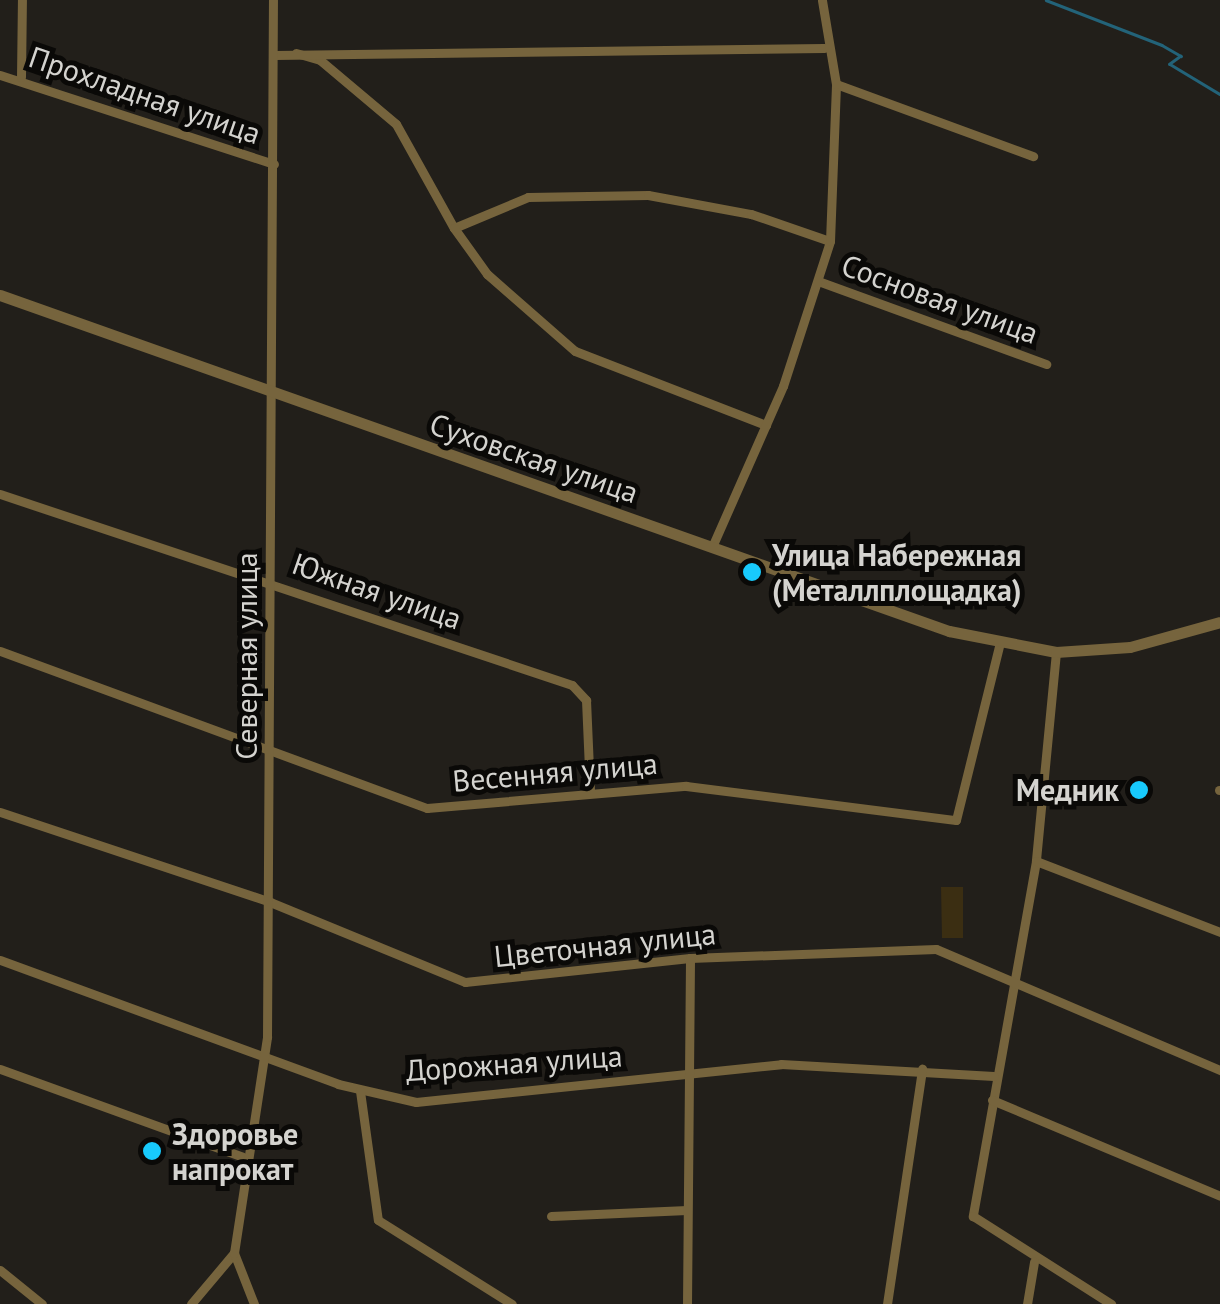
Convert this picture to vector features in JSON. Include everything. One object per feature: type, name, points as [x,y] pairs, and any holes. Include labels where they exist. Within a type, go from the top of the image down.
[{"type":"street","points":[[21,77],[22,0]]},
{"type":"street","name":"Северная улица","points":[[254,1304],[234,1252],[243,1158],[262,1053],[270,902],[273,0]]},
{"type":"street","points":[[712,548],[766,425],[830,241],[836,84],[824,48],[822,0]]},
{"type":"street","points":[[275,54],[824,48]]},
{"type":"street","points":[[296,53],[320,60],[396,124],[454,228],[488,274],[576,351],[766,425]]},
{"type":"street","name":"Прохладная улица","points":[[0,75],[21,77],[274,164]]},
{"type":"street","points":[[836,84],[1033,156]]},
{"type":"street","points":[[454,228],[528,197],[648,195],[717,205],[830,241]]},
{"type":"street","name":"Сосновая улица","points":[[818,281],[1046,364]]},
{"type":"street","name":"Суховская улица","points":[[0,295],[712,548],[1000,642],[1056,652],[1130,648],[1220,622]]},
{"type":"street","name":"Южная улица","points":[[0,494],[272,580],[572,685],[586,700],[590,793]]},
{"type":"street","name":"Весенняя улица","points":[[0,652],[271,744],[427,808],[590,793],[720,789],[956,820],[1000,642]]},
{"type":"street","points":[[1056,652],[1036,861],[994,1076],[974,1216],[1034,1262],[1112,1304]]},
{"type":"street","name":"Цветочная улица","points":[[0,812],[270,902],[465,982],[690,958],[936,949],[1220,1070]]},
{"type":"street","points":[[1036,861],[1220,932]]},
{"type":"street","points":[[688,1304],[686,1074],[690,958]]},
{"type":"street","name":"Дорожная улица","points":[[0,960],[360,1091],[416,1102],[781,1064],[922,1068],[994,1076]]},
{"type":"street","points":[[887,1304],[922,1068]]},
{"type":"street","points":[[0,1070],[243,1158]]},
{"type":"street","points":[[360,1091],[378,1220],[512,1304]]},
{"type":"street","points":[[992,1100],[1220,1196]]},
{"type":"street","points":[[551,1216],[688,1210]]},
{"type":"street","points":[[190,1304],[234,1252]]},
{"type":"street","points":[[1027,1304],[1034,1262]]},
{"type":"street","points":[[0,1270],[42,1304]]},
{"type":"shaded area","points":[[941,887],[963,887],[963,938],[942,938]]},
{"type":"waterway","points":[[1046,0],[1162,45],[1181,56],[1170,64],[1220,94]]},
{"type":"place","name":"Улица Набережная (Металлплощадка)","points":[[752,572]]},
{"type":"place","name":"Медник","points":[[1139,790]]},
{"type":"place","name":"Здоровье напрокат","points":[[152,1151]]}]
